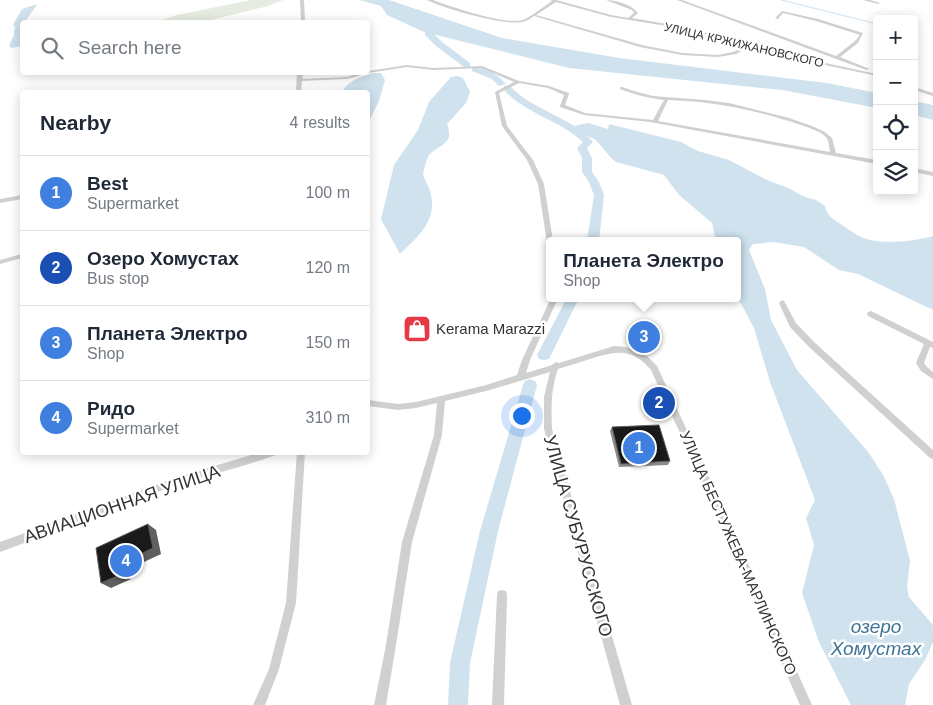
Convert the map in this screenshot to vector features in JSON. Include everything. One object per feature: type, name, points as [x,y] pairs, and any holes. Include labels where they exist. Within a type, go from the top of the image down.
[{"type":"street","points":[[302,0],[303,20]]},
{"type":"street","points":[[429,0],[447,7],[502,21],[523,21],[553,0]]},
{"type":"street","name":"УЛИЦА КРЖИЖАНОВСКОГО","points":[[553,0],[628,19],[685,28],[747,46],[873,73]]},
{"type":"street","points":[[608,0],[633,9],[636,13],[628,19]]},
{"type":"street","name":"УЛИЦА КРЖИЖАНОВСКОГО","points":[[679,0],[873,72]]},
{"type":"street","points":[[865,0],[878,3]]},
{"type":"street","points":[[777,18],[782,12],[817,20],[862,34],[857,42],[836,57]]},
{"type":"street","points":[[533,15],[640,46],[682,54],[718,56],[734,53],[747,46]]},
{"type":"street","points":[[370,72],[407,66],[433,69],[482,67],[518,82],[549,87],[567,94],[562,106],[584,114],[655,122],[873,161]]},
{"type":"street","points":[[299,90],[300,75]]},
{"type":"street","points":[[300,80],[347,78],[357,75]]},
{"type":"street","points":[[518,82],[497,92],[505,126],[530,160],[541,184],[549,237]]},
{"type":"street","points":[[622,88],[633,93],[666,100],[703,101],[744,107],[804,125],[821,132],[829,138],[833,153]]},
{"type":"street","points":[[918,89],[933,95]]},
{"type":"street","points":[[655,122],[666,100]]},
{"type":"street","points":[[918,171],[933,174]]},
{"type":"street","points":[[0,196],[20,191]]},
{"type":"street","points":[[0,201],[20,197]]},
{"type":"street","points":[[0,262],[20,257]]},
{"type":"street","points":[[521,376],[526,360],[553,302]]},
{"type":"street","points":[[782,303],[793,325],[804,337],[933,455]]},
{"type":"street","points":[[871,314],[930,344],[920,363],[924,370],[933,376]]},
{"type":"street","name":"УЛИЦА БЕСТУЖЕВА-МАРЛИНСКОГО","points":[[370,403],[398,407],[416,405],[486,388],[608,350],[621,349],[640,354],[654,368],[718,506],[806,705]]},
{"type":"street","name":"УЛИЦА СУБУРУССКОГО","points":[[556,365],[550,381],[547,402],[548,429],[626,705]]},
{"type":"street","points":[[380,705],[392,645],[407,542],[438,435],[440,399]]},
{"type":"street","name":"АВИАЦИОННАЯ УЛИЦА","points":[[0,547],[178,481],[224,469],[264,455]]},
{"type":"street","points":[[259,705],[274,669],[291,603],[302,455]]},
{"type":"street","points":[[498,705],[502,595]]},
{"type":"shaded area","points":[[251,0],[283,0],[268,6],[210,20],[162,20],[177,15]]},
{"type":"water","points":[[359,0],[389,0],[502,38],[619,58],[827,83],[873,92],[873,107],[782,90],[569,68],[424,32],[387,15],[381,6]]},
{"type":"water","points":[[37,5],[26,20],[20,20],[20,46],[12,48],[9,46],[14,35],[14,29],[16,28],[13,25],[22,9]]},
{"type":"water","points":[[381,73],[385,80],[379,101],[370,119],[370,90],[343,90],[351,82],[370,74]]},
{"type":"water","points":[[451,77],[463,78],[470,92],[466,103],[447,124],[449,131],[448,140],[430,154],[427,160],[423,173],[430,192],[432,205],[428,221],[419,235],[400,254],[381,219],[394,165],[418,130],[429,102]]},
{"type":"water","points":[[918,102],[933,105],[933,120],[918,116]]},
{"type":"water","name":"озеро Хомустах","points":[[588,123],[608,129],[609,124],[681,142],[698,151],[729,160],[767,180],[816,200],[825,206],[833,219],[866,239],[893,242],[910,241],[933,236],[933,310],[858,274],[839,270],[804,247],[773,242],[753,244],[749,250],[765,289],[771,320],[797,370],[869,453],[883,475],[894,499],[910,561],[907,587],[909,597],[933,625],[933,642],[925,660],[909,684],[905,705],[851,705],[819,642],[802,593],[814,545],[806,518],[815,500],[770,382],[754,328],[740,302],[741,237],[715,237],[712,223],[679,195],[664,175],[616,162],[594,139],[574,132],[569,127]]},
{"type":"building","points":[[659,425],[670,461],[621,464],[612,427]]},
{"type":"building","points":[[148,524],[153,548],[120,564],[122,574],[101,583],[96,548]]},
{"type":"waterway","points":[[781,0],[873,23]]},
{"type":"waterway","points":[[428,33],[439,44],[467,65]]},
{"type":"waterway","points":[[475,69],[495,77],[502,84]]},
{"type":"waterway","points":[[507,88],[525,104],[569,127],[588,142],[582,148],[587,158],[587,172],[594,182],[599,195],[594,237]]},
{"type":"waterway","points":[[544,355],[571,302]]},
{"type":"waterway","points":[[458,705],[460,663],[489,531],[530,385]]},
{"type":"place","name":"Kerama Marazzi","points":[[417,329]]},
{"type":"place","name":"Планета Электро","points":[[644,337]]},
{"type":"place","name":"Озеро Хомустах","points":[[659,403]]},
{"type":"place","name":"Best","points":[[639,448]]},
{"type":"place","name":"Ридо","points":[[126,561]]}]
